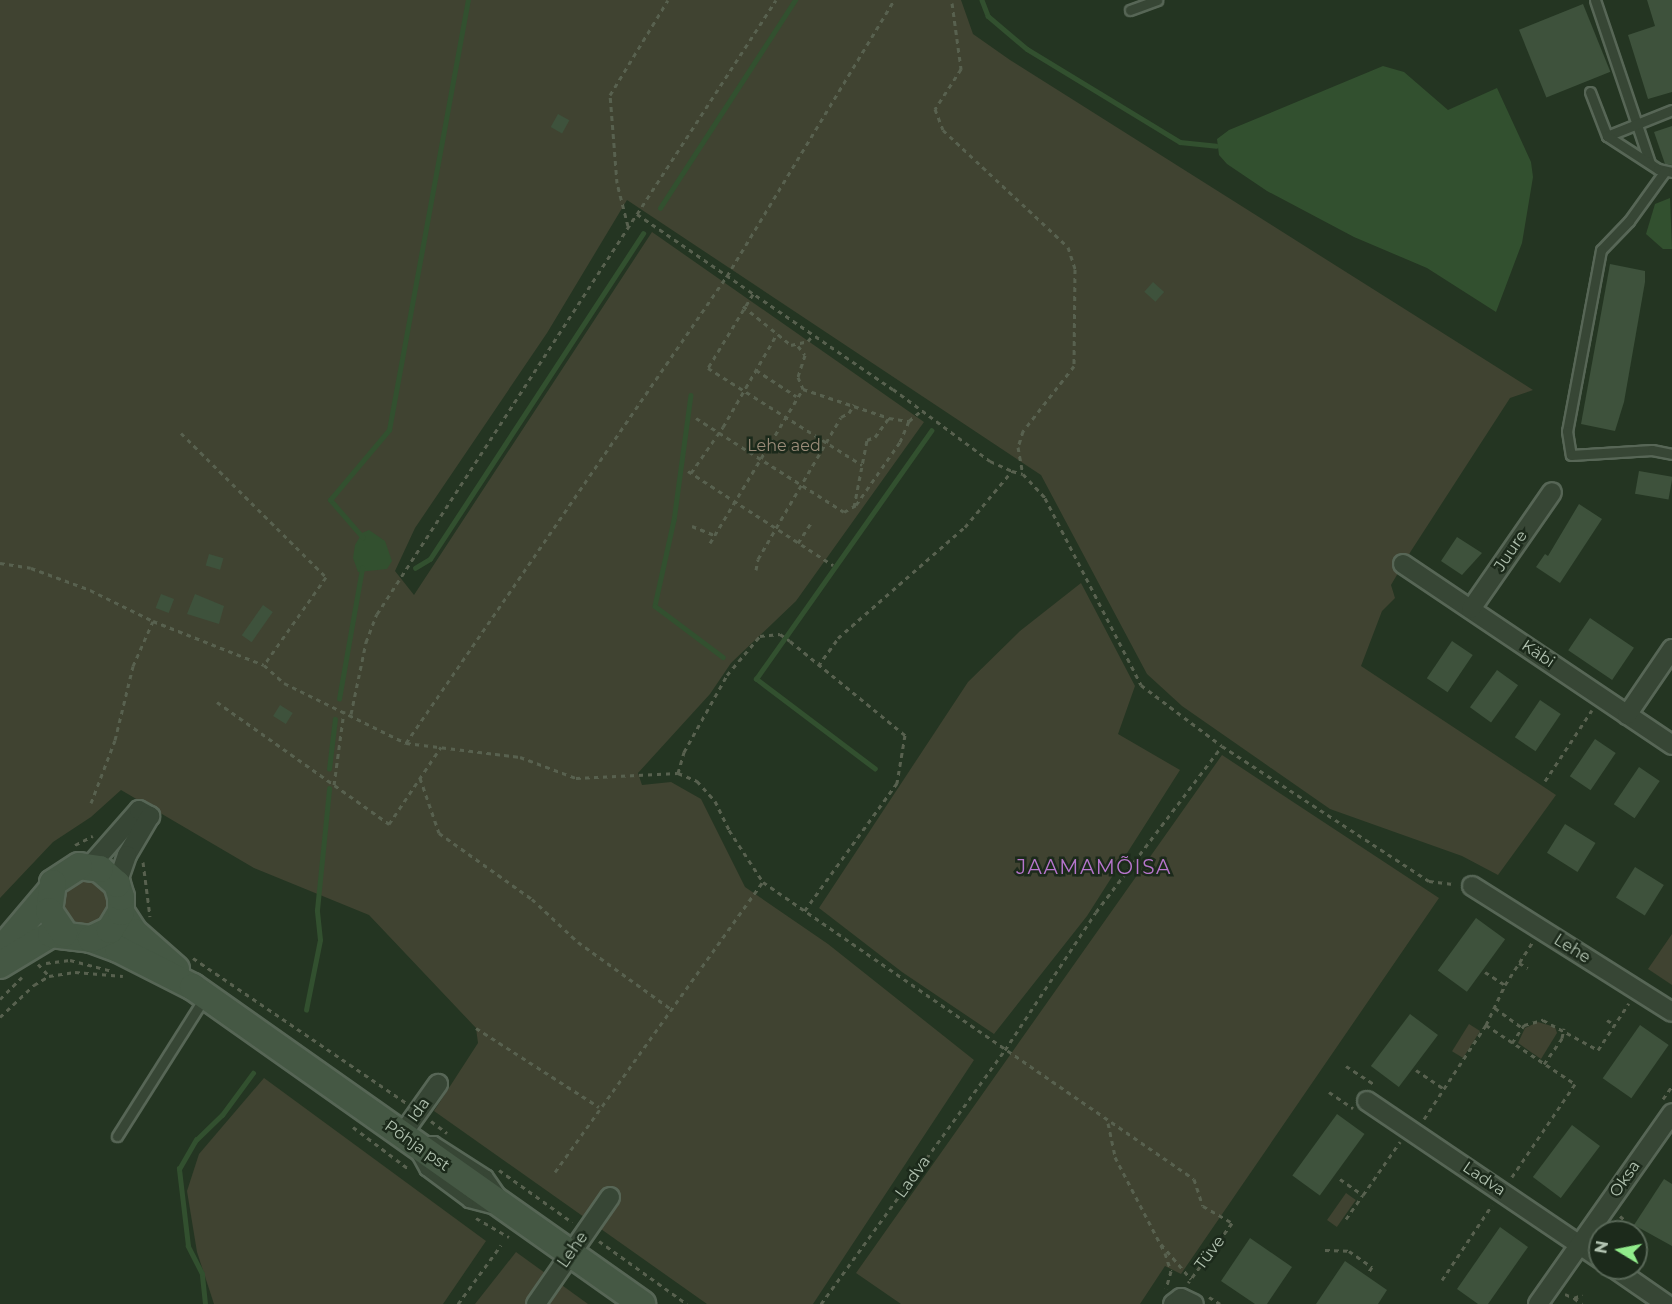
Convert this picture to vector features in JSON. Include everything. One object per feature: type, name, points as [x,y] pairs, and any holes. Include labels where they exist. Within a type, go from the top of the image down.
[{"type":"street","name":"Juure","points":[[1471,609],[1552,492]]},
{"type":"street","name":"Käbi","points":[[1403,564],[1672,745]]},
{"type":"street","points":[[1627,715],[1672,649]]},
{"type":"street","points":[[90,866],[139,810],[150,816],[127,855],[117,884]]},
{"type":"street","points":[[0,951],[49,893],[53,883],[69,869],[90,866],[100,869],[117,884],[122,897],[120,912],[110,930],[91,939],[64,933],[40,939],[0,965]]},
{"type":"street","name":"Lehe","points":[[1472,886],[1672,1012]]},
{"type":"street","points":[[49,893],[49,911],[64,933]]},
{"type":"street","name":"Põhja pst","points":[[120,912],[134,932],[200,991],[642,1304]]},
{"type":"street","name":"Põhja pst","points":[[91,939],[200,991]]},
{"type":"street","name":"Ida","points":[[405,1138],[438,1084]]},
{"type":"street","name":"Ladva","points":[[1367,1101],[1588,1250]]},
{"type":"street","name":"Oksa","points":[[1538,1304],[1672,1113]]},
{"type":"street","name":"Lehe","points":[[536,1304],[610,1197]]},
{"type":"street","points":[[1631,1280],[1666,1304]]},
{"type":"lane","points":[[1130,10],[1157,0]]},
{"type":"lane","points":[[1595,0],[1650,163]]},
{"type":"lane","points":[[1590,92],[1607,136],[1650,163],[1669,171],[1629,221],[1600,250],[1567,430],[1571,455],[1652,450],[1672,454]]},
{"type":"lane","points":[[1607,136],[1636,122],[1672,110]]},
{"type":"lane","points":[[117,1136],[200,991]]},
{"type":"path","points":[[628,226],[617,183],[610,95],[668,0]]},
{"type":"path","points":[[351,714],[366,642],[377,614],[776,0]]},
{"type":"path","points":[[406,742],[727,276],[894,0]]},
{"type":"path","points":[[952,3],[961,69],[935,109],[943,130],[1068,247],[1075,269],[1074,366],[1023,431],[1018,447],[1023,474],[1045,498],[1142,685],[1222,746],[1429,881],[1472,886]]},
{"type":"path","points":[[637,214],[990,461],[1023,474]]},
{"type":"path","points":[[753,294],[743,306],[708,368],[862,465]]},
{"type":"path","points":[[743,306],[791,345],[797,345],[813,335]]},
{"type":"path","points":[[777,334],[719,433],[690,472],[833,565]]},
{"type":"path","points":[[797,345],[805,355],[798,377],[803,388],[889,418],[909,421]]},
{"type":"path","points":[[756,370],[796,396]]},
{"type":"path","points":[[710,543],[796,396],[803,388]]},
{"type":"path","points":[[756,570],[758,559],[827,445],[841,417],[849,413],[854,404]]},
{"type":"path","points":[[696,418],[844,512],[854,507],[900,442],[909,421],[921,411]]},
{"type":"path","points":[[854,507],[867,440],[875,437],[889,418]]},
{"type":"path","points":[[181,433],[326,577],[264,665]]},
{"type":"path","points":[[818,666],[838,638],[965,527],[1012,471]]},
{"type":"path","points":[[798,543],[811,523]]},
{"type":"path","points":[[692,526],[714,535]]},
{"type":"path","points":[[0,563],[31,568],[90,590],[153,621],[264,665],[284,683],[406,742],[520,757],[576,778],[678,773],[697,781],[715,801],[729,830],[763,882],[1108,1123],[1115,1157],[1160,1243],[1180,1295]]},
{"type":"path","points":[[91,803],[115,740],[133,666],[153,621]]},
{"type":"path","points":[[678,773],[684,752],[727,675],[760,636],[780,634],[905,735],[897,783],[803,912]]},
{"type":"path","points":[[1545,781],[1601,697]]},
{"type":"path","points":[[217,702],[389,824],[441,747]]},
{"type":"path","points":[[334,785],[344,711]]},
{"type":"path","name":"Ladva","points":[[821,1304],[1005,1050],[1096,912],[1222,746]]},
{"type":"path","points":[[420,778],[439,833],[532,899],[578,942],[671,1009]]},
{"type":"path","points":[[555,1172],[598,1107],[763,882]]},
{"type":"path","points":[[1424,1119],[1468,1055],[1486,1025],[1505,985],[1534,941]]},
{"type":"path","points":[[0,999],[23,976],[52,960],[70,960],[128,976],[75,972],[49,976],[34,985],[0,1017]]},
{"type":"path","points":[[1519,963],[1528,968]]},
{"type":"path","points":[[1485,972],[1505,985]]},
{"type":"path","points":[[1512,1043],[1523,1028],[1543,1020],[1564,1028],[1598,1050],[1630,1002]]},
{"type":"path","points":[[1494,1008],[1523,1028]]},
{"type":"path","points":[[1607,1020],[1615,1025]]},
{"type":"path","points":[[1486,1025],[1575,1084],[1528,1149],[1511,1178]]},
{"type":"path","points":[[476,1028],[598,1107]]},
{"type":"path","points":[[1544,1064],[1562,1038],[1564,1028]]},
{"type":"path","points":[[1416,1070],[1443,1092]]},
{"type":"path","points":[[1551,1110],[1556,1113]]},
{"type":"path","name":"Tüve","points":[[1108,1123],[1194,1179],[1203,1206],[1232,1223],[1180,1295]]},
{"type":"path","points":[[1346,1219],[1385,1167],[1401,1141]]},
{"type":"path","points":[[1340,1179],[1363,1195]]},
{"type":"path","points":[[1442,1280],[1449,1265],[1493,1203]]},
{"type":"path","points":[[1618,1215],[1624,1220]]},
{"type":"path","points":[[1160,1243],[1191,1278]]},
{"type":"path","points":[[458,1304],[501,1245]]},
{"type":"path","points":[[1325,1250],[1349,1251],[1372,1267],[1368,1274]]},
{"type":"path","points":[[1564,1293],[1582,1304]]},
{"type":"path","points":[[1574,1298],[1582,1296]]},
{"type":"green space","name":"Lehe aed","points":[[0,0],[961,0],[973,34],[1010,60],[1533,390],[1510,398],[1411,551],[1391,585],[1395,598],[1382,611],[1361,666],[1556,795],[1498,875],[1462,856],[1330,809],[1182,706],[1147,674],[1041,475],[627,200],[547,333],[415,528],[395,571],[414,595],[652,232],[924,422],[796,601],[731,663],[710,694],[638,773],[642,785],[671,782],[701,799],[745,887],[828,944],[974,1060],[813,1304],[707,1304],[434,1111],[478,1043],[476,1028],[369,915],[254,868],[121,790],[91,817],[53,842],[0,898]]},
{"type":"green space","points":[[1081,583],[1135,686],[1118,734],[1180,770],[1087,916],[994,1034],[902,972],[819,908],[968,682],[1020,631]]},
{"type":"green space","points":[[1222,755],[1439,898],[1181,1274],[1165,1266],[1140,1304],[901,1304],[856,1273]]},
{"type":"green space","points":[[85,880],[93,881],[101,886],[106,894],[106,910],[101,918],[93,923],[85,924],[77,923],[69,918],[64,910],[63,902],[64,894],[69,886],[77,881]]},
{"type":"green space","points":[[1672,934],[1672,985],[1648,969]]},
{"type":"green space","points":[[1538,1022],[1555,1027],[1557,1033],[1541,1059],[1518,1043],[1525,1028]]},
{"type":"green space","points":[[1469,1024],[1480,1031],[1463,1058],[1452,1051]]},
{"type":"green space","points":[[264,1078],[486,1241],[443,1304],[214,1304],[197,1252],[187,1191],[199,1154]]},
{"type":"green space","points":[[1346,1193],[1356,1200],[1337,1227],[1327,1220]]},
{"type":"green space","points":[[516,1252],[588,1304],[475,1304]]},
{"type":"shaded area","points":[[1383,66],[1404,72],[1448,110],[1497,88],[1531,162],[1533,177],[1522,243],[1496,312],[1427,268],[1354,237],[1267,191],[1227,164],[1219,155],[1217,139],[1229,130]]},
{"type":"shaded area","points":[[1670,198],[1672,249],[1663,249],[1646,234],[1655,204]]},
{"type":"shaded area","points":[[369,530],[385,541],[392,561],[387,569],[358,572],[353,558],[355,545],[362,533]]},
{"type":"building","points":[[1647,0],[1672,0],[1672,92],[1648,99],[1628,35],[1655,26]]},
{"type":"building","points":[[1583,4],[1610,72],[1546,98],[1519,30]]},
{"type":"building","points":[[558,114],[569,120],[562,133],[551,127]]},
{"type":"building","points":[[1672,126],[1672,165],[1665,164],[1654,132]]},
{"type":"building","points":[[1610,264],[1645,271],[1624,402],[1615,431],[1581,424]]},
{"type":"building","points":[[1153,282],[1164,292],[1155,302],[1144,292]]},
{"type":"building","points":[[1639,471],[1672,477],[1668,500],[1635,494]]},
{"type":"building","points":[[1579,504],[1602,519],[1560,583],[1536,567],[1545,554],[1548,556]]},
{"type":"building","points":[[1457,537],[1482,553],[1462,575],[1441,561]]},
{"type":"building","points":[[209,554],[223,558],[220,570],[206,566]]},
{"type":"building","points":[[161,594],[174,599],[169,613],[156,608]]},
{"type":"building","points":[[195,594],[224,606],[219,624],[187,614]]},
{"type":"building","points":[[263,605],[273,612],[252,642],[242,635]]},
{"type":"building","points":[[1590,618],[1634,648],[1612,680],[1568,650]]},
{"type":"building","points":[[1452,641],[1473,655],[1448,692],[1427,678]]},
{"type":"building","points":[[1497,670],[1518,685],[1491,722],[1470,707]]},
{"type":"building","points":[[1540,700],[1561,714],[1536,751],[1515,737]]},
{"type":"building","points":[[280,705],[293,713],[286,724],[273,716]]},
{"type":"building","points":[[1595,739],[1616,753],[1591,790],[1570,776]]},
{"type":"building","points":[[1639,767],[1660,781],[1635,818],[1614,804]]},
{"type":"building","points":[[1565,824],[1596,843],[1578,872],[1547,853]]},
{"type":"building","points":[[1635,867],[1664,885],[1645,916],[1616,898]]},
{"type":"building","points":[[1476,918],[1505,939],[1467,992],[1438,971]]},
{"type":"building","points":[[1410,1014],[1438,1035],[1399,1087],[1371,1066]]},
{"type":"building","points":[[1640,1025],[1669,1045],[1631,1098],[1603,1078]]},
{"type":"building","points":[[1337,1114],[1365,1134],[1320,1195],[1292,1175]]},
{"type":"building","points":[[1572,1125],[1600,1146],[1561,1198],[1533,1177]]},
{"type":"building","points":[[1664,1179],[1672,1184],[1672,1246],[1648,1233],[1648,1220],[1637,1220]]},
{"type":"building","points":[[1500,1227],[1528,1247],[1488,1304],[1478,1304],[1457,1289]]},
{"type":"building","points":[[1250,1238],[1292,1267],[1267,1304],[1255,1304],[1221,1281]]},
{"type":"building","points":[[1345,1261],[1387,1290],[1378,1304],[1316,1304]]},
{"type":"waterway","points":[[363,538],[330,500],[389,430],[468,0]]},
{"type":"waterway","points":[[660,208],[795,0]]},
{"type":"waterway","points":[[982,0],[988,16],[1027,49],[1180,142],[1216,146]]},
{"type":"waterway","points":[[415,568],[430,559],[643,233]]},
{"type":"waterway","points":[[691,395],[674,520],[655,606],[723,657]]},
{"type":"waterway","points":[[875,769],[756,679],[931,431]]},
{"type":"waterway","points":[[339,699],[362,568]]},
{"type":"waterway","points":[[329,769],[335,719]]},
{"type":"waterway","points":[[306,1010],[320,940],[317,910],[329,789]]},
{"type":"waterway","points":[[205,1304],[202,1274],[188,1246],[179,1169],[196,1140],[222,1115],[253,1073]]},
{"type":"district","name":"JAAMAMÕISA","points":[[1094,867]]}]
